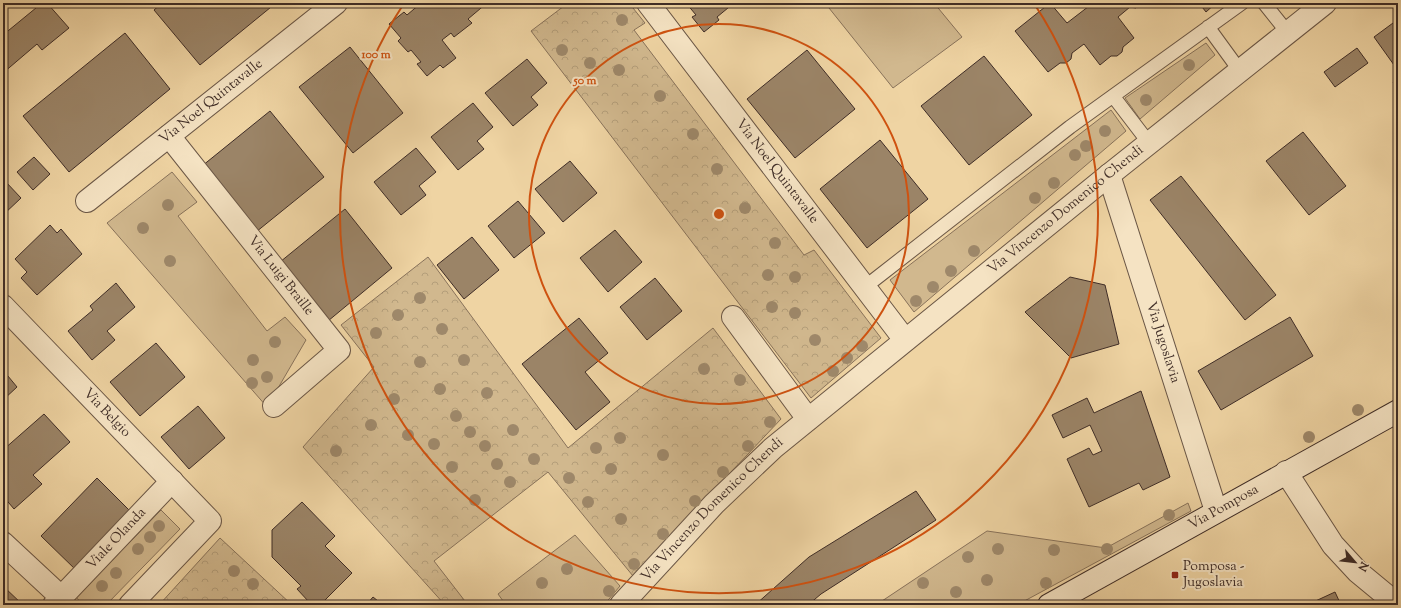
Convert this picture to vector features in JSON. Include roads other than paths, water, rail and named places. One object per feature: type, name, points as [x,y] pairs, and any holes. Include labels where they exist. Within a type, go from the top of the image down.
[{"type":"street","name":"Via Noel Quintavalle","points":[[87,201],[336,3]]},
{"type":"street","name":"Via Noel Quintavalle","points":[[648,3],[905,340]]},
{"type":"street","name":"Via Vincenzo Domenico Chendi","points":[[621,605],[714,504],[773,448],[1109,175],[1325,3]]},
{"type":"street","name":"Via Luigi Braille","points":[[169,136],[339,350],[274,406]]},
{"type":"street","name":"Via Jugoslavia","points":[[1109,175],[1216,511]]},
{"type":"street","name":"Via Belgio","points":[[3,306],[210,520],[130,605]]},
{"type":"street","points":[[732,317],[808,419]]},
{"type":"street","name":"Via Pomposa","points":[[1049,605],[1398,411]]},
{"type":"street","points":[[1286,472],[1333,545],[1358,572],[1398,605]]},
{"type":"street","name":"Viale Olanda","points":[[3,543],[58,601],[172,481]]},
{"type":"lane","points":[[865,287],[1064,132],[1242,3]]},
{"type":"lane","points":[[1264,3],[1288,33]]},
{"type":"lane","points":[[1208,28],[1240,71]]},
{"type":"lane","points":[[1113,96],[1149,143]]},
{"type":"place","name":"Pomposa - Jugoslavia","points":[[1175,575]]}]
